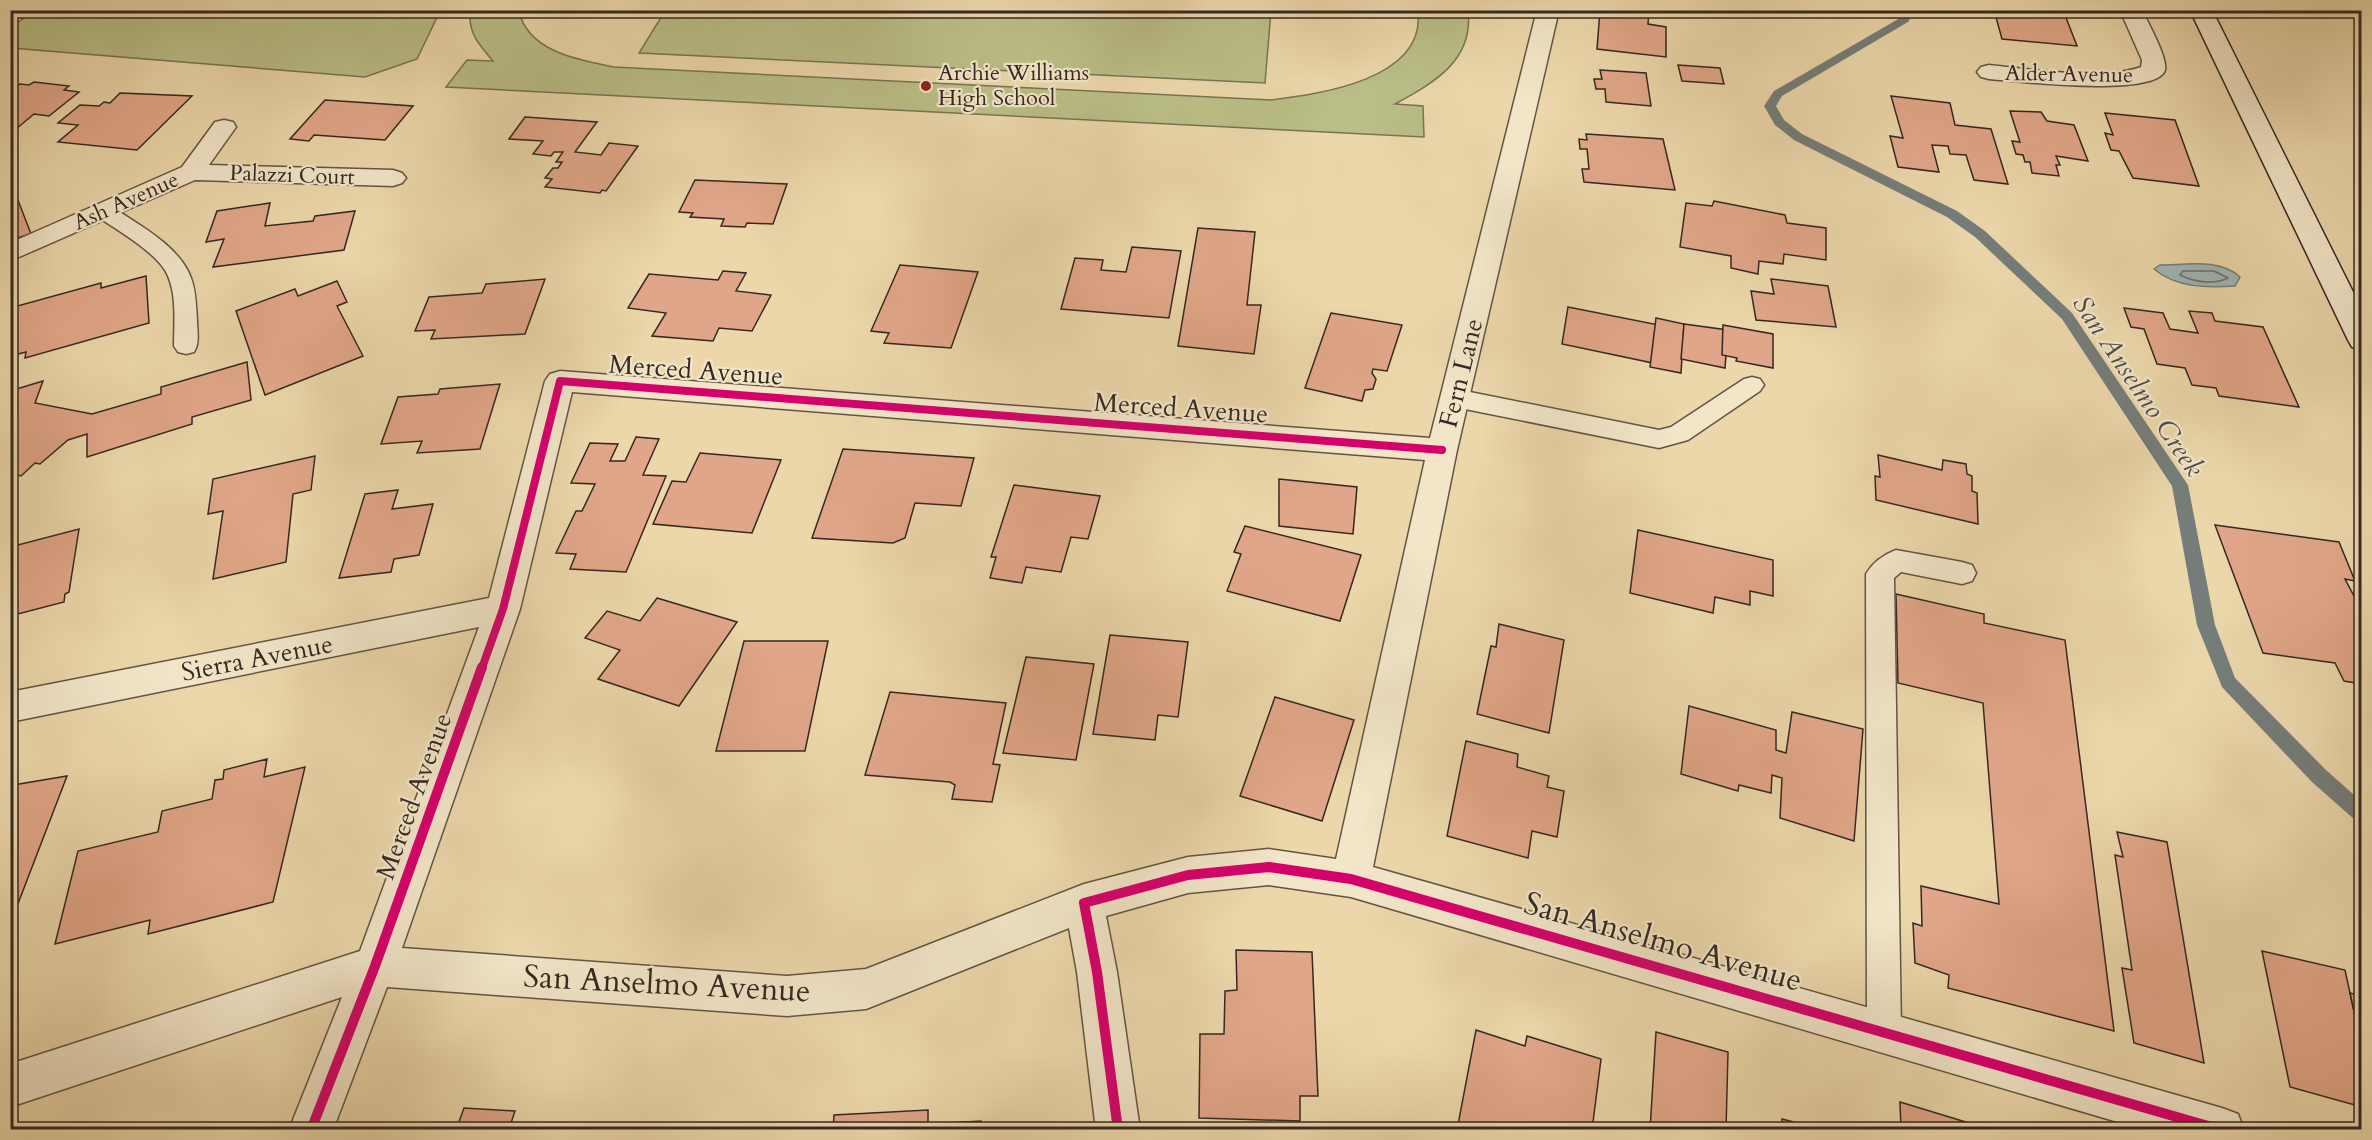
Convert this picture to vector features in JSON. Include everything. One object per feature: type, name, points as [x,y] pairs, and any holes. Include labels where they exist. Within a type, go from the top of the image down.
[{"type":"street","name":"Fern Lane","points":[[1351,879],[1442,450],[1548,10]]},
{"type":"street","name":"Alder Avenue","points":[[1989,72],[2115,80],[2145,76],[2153,71],[2153,60],[2131,10]]},
{"type":"street","points":[[2200,10],[2361,340]]},
{"type":"street","name":"Ash Avenue","points":[[10,253],[191,172],[224,127]]},
{"type":"street","name":"Palazzi Court","points":[[191,172],[393,178]]},
{"type":"street","name":"Merced Avenue","points":[[312,1130],[375,966],[503,609],[561,381],[1442,450]]},
{"type":"street","name":"Sierra Avenue","points":[[10,707],[503,609]]},
{"type":"street","name":"San Anselmo Avenue","points":[[10,1086],[375,966],[787,996],[866,989],[1084,903],[1188,875],[1269,867],[1351,879],[1884,1032],[2176,1123],[2222,1130]]},
{"type":"street","points":[[1084,903],[1097,972],[1118,1130]]},
{"type":"lane","points":[[104,211],[145,242],[177,272],[182,292],[186,346]]},
{"type":"lane","points":[[1455,398],[1659,439],[1679,434],[1752,385]]},
{"type":"lane","points":[[1884,1032],[1880,574],[1896,561],[1962,573]]},
{"type":"green space","points":[[36,10],[440,11],[417,59],[365,77],[11,48],[11,27]]},
{"type":"green space","points":[[470,11],[519,11],[524,25],[544,45],[571,57],[614,67],[1271,100],[1341,87],[1366,79],[1388,68],[1405,53],[1416,34],[1418,11],[1468,11],[1468,28],[1458,57],[1448,68],[1423,88],[1395,104],[1423,106],[1424,137],[446,87],[467,60],[493,61],[479,44],[473,32]]},
{"type":"green space","points":[[665,11],[1271,11],[1265,83],[639,53]]},
{"type":"water","points":[[2160,265],[2212,265],[2223,267],[2240,277],[2235,286],[2193,285],[2172,280],[2154,269]]},
{"type":"building","points":[[1600,10],[1649,10],[1648,24],[1666,27],[1666,57],[1597,49]]},
{"type":"building","points":[[1994,10],[2063,10],[2077,46],[2002,39]]},
{"type":"building","points":[[1678,65],[1720,68],[1724,84],[1682,81]]},
{"type":"building","points":[[1600,70],[1646,73],[1651,106],[1606,102],[1605,89],[1596,89],[1594,79],[1602,79]]},
{"type":"building","points":[[34,82],[69,86],[64,90],[79,92],[49,116],[34,114],[10,134],[10,92],[20,84],[29,85]]},
{"type":"building","points":[[120,93],[192,96],[137,150],[58,142],[78,125],[58,123],[80,105],[99,106],[104,102],[110,103]]},
{"type":"building","points":[[1891,96],[1950,103],[1955,125],[1991,129],[2008,184],[1974,180],[1966,155],[1950,154],[1948,146],[1932,145],[1939,172],[1898,167],[1890,136],[1903,138]]},
{"type":"building","points":[[325,100],[413,106],[385,140],[314,135],[309,141],[290,139]]},
{"type":"building","points":[[2010,111],[2041,112],[2047,121],[2074,125],[2088,161],[2056,156],[2060,165],[2056,165],[2059,176],[2032,173],[2030,162],[2025,162],[2023,155],[2016,154],[2012,141],[2020,142]]},
{"type":"building","points":[[2105,113],[2175,120],[2199,186],[2133,178],[2119,151],[2111,150],[2105,133],[2113,135]]},
{"type":"building","points":[[525,117],[597,122],[575,152],[601,155],[609,143],[638,146],[606,191],[602,190],[600,193],[545,187],[552,179],[545,178],[553,168],[558,168],[562,162],[556,162],[563,152],[554,152],[551,156],[533,154],[543,141],[509,139]]},
{"type":"building","points":[[1586,134],[1663,139],[1675,190],[1584,182],[1582,169],[1589,169],[1587,149],[1580,149],[1579,139],[1587,140]]},
{"type":"building","points":[[695,180],[787,184],[773,224],[747,223],[745,227],[721,226],[724,219],[690,217],[693,213],[679,212]]},
{"type":"building","points":[[16,195],[31,234],[10,240],[10,196]]},
{"type":"building","points":[[1714,201],[1785,215],[1787,223],[1826,228],[1826,260],[1784,254],[1783,264],[1759,261],[1758,274],[1731,268],[1731,256],[1680,247],[1686,203],[1712,206]]},
{"type":"building","points":[[270,203],[265,226],[313,221],[315,216],[355,211],[344,250],[213,267],[224,239],[206,242],[217,211]]},
{"type":"building","points":[[1198,228],[1255,232],[1247,305],[1261,305],[1254,354],[1178,346]]},
{"type":"building","points":[[1132,247],[1181,251],[1169,318],[1061,309],[1075,258],[1103,260],[1101,270],[1126,272]]},
{"type":"building","points":[[900,265],[978,272],[951,348],[884,343],[889,333],[871,331]]},
{"type":"building","points":[[723,271],[746,273],[736,291],[771,295],[752,331],[719,328],[713,341],[652,336],[666,313],[628,308],[649,274],[718,280]]},
{"type":"building","points":[[146,276],[149,323],[25,358],[26,352],[10,356],[10,308],[101,283],[101,288]]},
{"type":"building","points":[[545,279],[525,334],[431,339],[435,330],[415,331],[429,297],[482,293],[486,284]]},
{"type":"building","points":[[1771,279],[1828,286],[1836,327],[1756,320],[1751,291],[1774,294]]},
{"type":"building","points":[[337,281],[347,302],[337,306],[363,356],[265,395],[236,311],[295,289],[298,296]]},
{"type":"building","points":[[1568,307],[1659,325],[1653,363],[1562,344]]},
{"type":"building","points":[[2124,308],[2163,313],[2170,329],[2198,333],[2189,311],[2212,313],[2215,321],[2263,327],[2299,407],[2219,396],[2216,388],[2192,385],[2185,368],[2157,364],[2144,329],[2131,327]]},
{"type":"building","points":[[1331,313],[1402,325],[1387,371],[1373,369],[1372,373],[1376,379],[1373,389],[1365,390],[1362,401],[1305,388]]},
{"type":"building","points":[[1656,318],[1684,324],[1681,373],[1650,367]]},
{"type":"building","points":[[1684,324],[1728,330],[1725,368],[1681,359]]},
{"type":"building","points":[[1723,325],[1773,334],[1773,368],[1736,361],[1737,358],[1722,355]]},
{"type":"building","points":[[247,362],[251,400],[192,417],[192,424],[87,457],[87,434],[68,440],[40,464],[35,463],[21,476],[10,473],[10,391],[43,381],[35,403],[92,414],[161,394],[161,387]]},
{"type":"building","points":[[500,384],[480,449],[417,453],[422,441],[381,444],[398,397],[438,394],[440,389]]},
{"type":"building","points":[[636,437],[659,439],[643,475],[666,476],[626,572],[570,569],[576,554],[556,553],[576,511],[582,511],[595,484],[571,483],[590,443],[618,444],[610,461],[625,461]]},
{"type":"building","points":[[843,449],[974,458],[961,506],[915,503],[905,538],[893,543],[812,538]]},
{"type":"building","points":[[700,453],[781,460],[752,533],[653,524],[672,481],[686,482]]},
{"type":"building","points":[[1878,455],[1942,470],[1943,460],[1966,464],[1967,474],[1972,476],[1972,491],[1977,493],[1978,524],[1876,500],[1875,476],[1880,477]]},
{"type":"building","points":[[315,456],[311,490],[293,494],[286,562],[213,579],[223,511],[208,514],[213,479]]},
{"type":"building","points":[[1279,479],[1357,487],[1353,534],[1279,526]]},
{"type":"building","points":[[1014,485],[1100,496],[1088,539],[1071,537],[1061,572],[1026,567],[1022,583],[990,578],[996,557],[991,557]]},
{"type":"building","points":[[398,490],[392,509],[433,504],[419,555],[394,559],[391,572],[339,578],[365,494]]},
{"type":"building","points":[[2215,525],[2339,542],[2355,581],[2345,579],[2354,596],[2362,596],[2362,684],[2344,681],[2335,663],[2263,653]]},
{"type":"building","points":[[1245,526],[1361,555],[1340,621],[1227,591],[1241,554],[1234,552]]},
{"type":"building","points":[[79,529],[69,592],[65,594],[64,602],[10,616],[10,547]]},
{"type":"building","points":[[1638,530],[1773,560],[1773,596],[1750,591],[1750,605],[1715,597],[1713,613],[1630,593]]},
{"type":"building","points":[[1896,594],[1984,614],[1984,623],[2065,640],[2114,1031],[1948,988],[1949,975],[1915,963],[1913,923],[1922,926],[1921,886],[1999,904],[1983,703],[1898,683]]},
{"type":"building","points":[[657,598],[737,622],[679,706],[598,679],[620,650],[585,638],[607,611],[640,621]]},
{"type":"building","points":[[1499,624],[1564,640],[1549,733],[1477,714],[1491,646],[1496,647]]},
{"type":"building","points":[[1110,635],[1188,642],[1178,717],[1158,715],[1155,740],[1093,734]]},
{"type":"building","points":[[744,641],[828,641],[805,751],[716,751]]},
{"type":"building","points":[[1026,657],[1094,664],[1076,760],[1003,753]]},
{"type":"building","points":[[890,692],[1006,703],[993,764],[1000,765],[992,802],[952,799],[955,785],[950,782],[865,775]]},
{"type":"building","points":[[1275,697],[1354,720],[1322,821],[1240,796]]},
{"type":"building","points":[[1689,706],[1776,730],[1776,750],[1786,753],[1792,712],[1863,729],[1854,841],[1780,818],[1782,778],[1772,775],[1771,793],[1739,785],[1738,791],[1681,774]]},
{"type":"building","points":[[1466,741],[1518,754],[1517,767],[1549,776],[1547,787],[1564,791],[1557,837],[1532,831],[1528,858],[1447,836]]},
{"type":"building","points":[[267,759],[264,777],[305,767],[273,902],[148,934],[150,920],[55,944],[78,851],[158,832],[162,811],[212,799],[215,780],[223,779],[224,770]]},
{"type":"building","points":[[17,774],[13,785],[67,776],[14,914],[10,915],[10,775]]},
{"type":"building","points":[[2117,832],[2167,842],[2204,1063],[2134,1043],[2122,968],[2132,970],[2115,855],[2123,857]]},
{"type":"building","points":[[1236,950],[1312,952],[1318,1096],[1300,1096],[1300,1121],[1199,1118],[1200,1034],[1224,1034],[1225,991],[1237,990]]},
{"type":"building","points":[[2262,951],[2345,970],[2362,1048],[2362,1107],[2290,1087]]},
{"type":"building","points":[[2350,993],[2362,996],[2362,1048]]},
{"type":"building","points":[[1476,1030],[1525,1046],[1527,1036],[1601,1059],[1592,1130],[1457,1130]]},
{"type":"building","points":[[1656,1032],[1728,1052],[1726,1130],[1650,1130]]},
{"type":"building","points":[[1900,1102],[1992,1130],[1901,1130]]},
{"type":"building","points":[[464,1108],[515,1111],[510,1126],[556,1130],[456,1130]]},
{"type":"building","points":[[928,1110],[928,1124],[981,1121],[981,1130],[833,1130],[834,1115]]},
{"type":"building","points":[[1782,1119],[1825,1130],[1782,1130]]},
{"type":"waterway","name":"San Anselmo Creek","points":[[1911,10],[1904,20],[1778,94],[1770,106],[1779,122],[1798,137],[1952,214],[1980,234],[2067,316],[2180,485],[2206,625],[2228,682],[2319,776],[2362,814]]},
{"type":"cycle path","points":[[311,1130],[375,966],[503,609],[560,381],[1442,450]]},
{"type":"cycle path","points":[[1118,1130],[1097,972],[1084,903],[1188,875],[1269,867],[1351,879],[2222,1130]]},
{"type":"place","name":"Archie Williams High School","points":[[926,86]]}]
